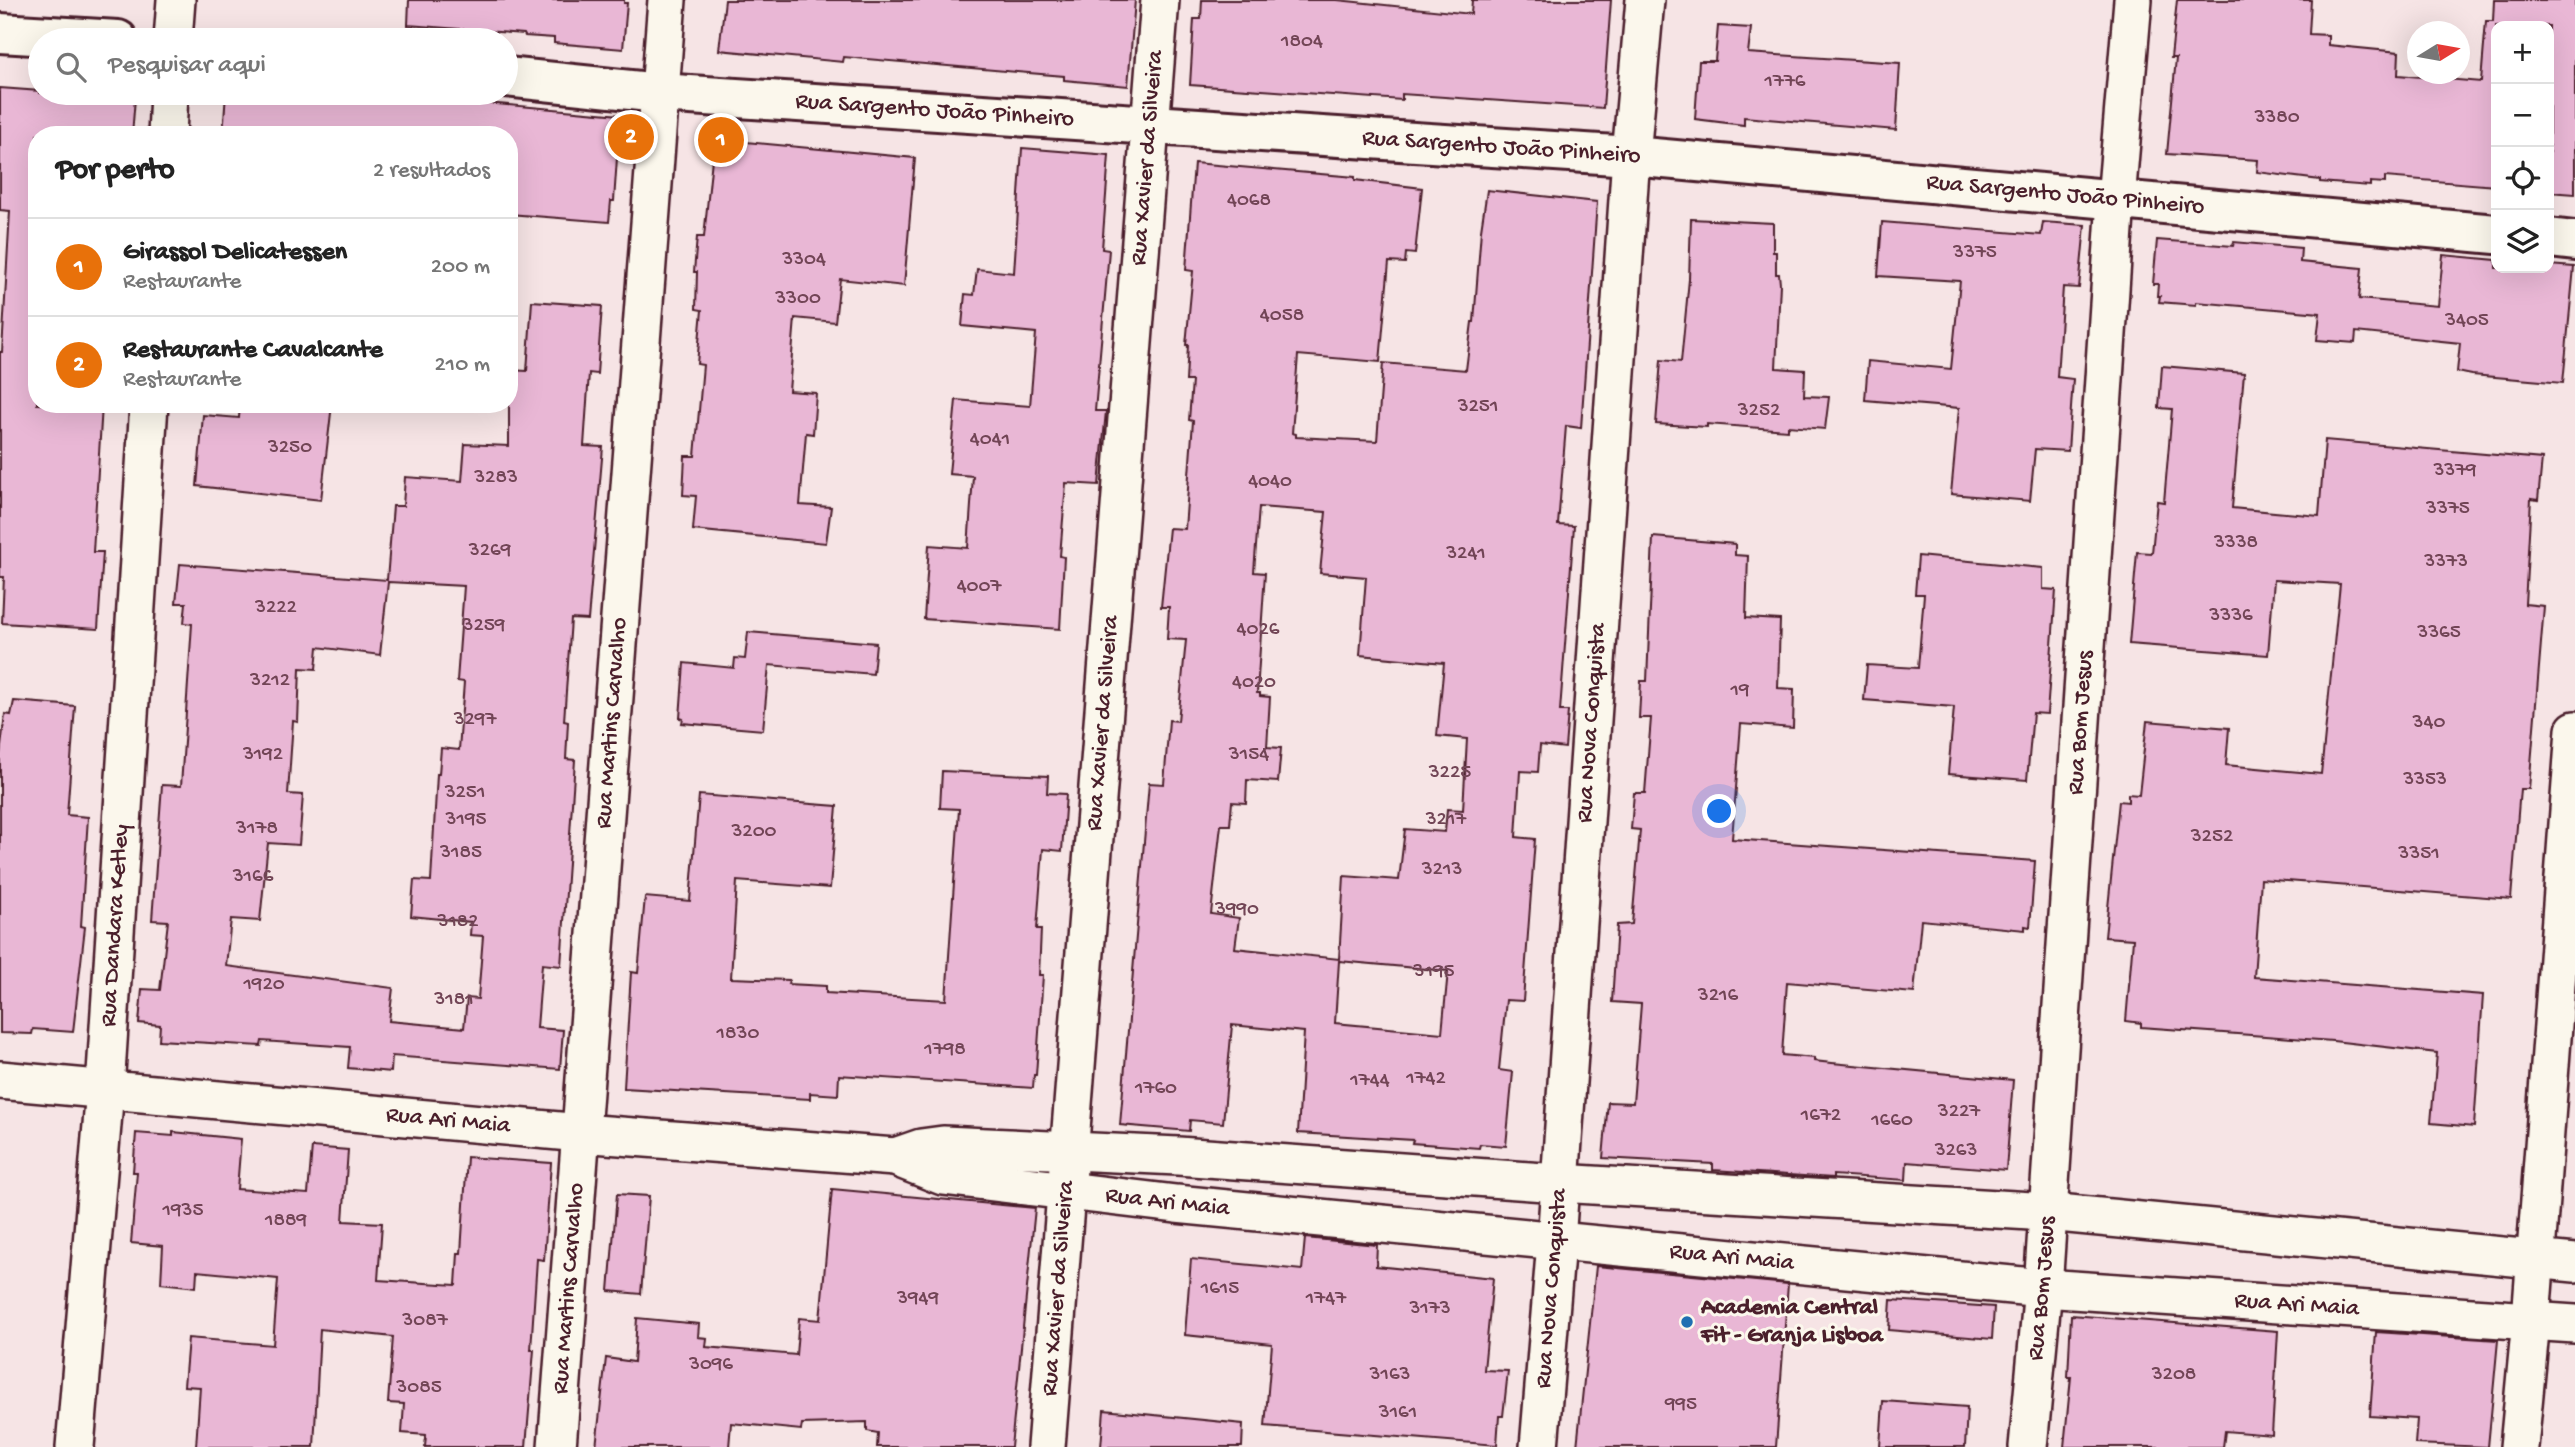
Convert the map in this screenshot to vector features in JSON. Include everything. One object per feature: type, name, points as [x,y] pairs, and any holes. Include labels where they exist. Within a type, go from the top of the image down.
[{"type":"street","points":[[174,28],[176,0]]},
{"type":"street","name":"Rua Martins Carvalho","points":[[557,1447],[667,0]]},
{"type":"street","name":"Rua Xavier da Silveira","points":[[1046,1447],[1160,0]]},
{"type":"street","name":"Rua Nova Conquista","points":[[1539,1447],[1556,1242],[1631,156],[1645,0]]},
{"type":"street","name":"Rua Bom Jesus","points":[[2028,1447],[2043,1288],[2116,200],[2133,0]]},
{"type":"street","points":[[0,33],[28,35]]},
{"type":"street","name":"Rua Sargento João Pinheiro","points":[[518,79],[659,93],[1150,127],[1631,156],[2491,234]]},
{"type":"street","points":[[168,126],[169,105]]},
{"type":"street","points":[[2554,239],[2575,241]]},
{"type":"street","name":"Rua Dandara Ketley","points":[[75,1447],[105,1088],[148,413]]},
{"type":"street","points":[[2519,1447],[2575,730]]},
{"type":"street","name":"Rua Ari Maia","points":[[0,1080],[581,1133],[895,1157],[943,1176],[1176,1204],[1556,1242],[2043,1288],[2575,1324]]},
{"type":"street","name":"Rua Ari Maia","points":[[895,1157],[943,1145],[1178,1156],[1559,1183],[2048,1212],[2575,1263]]},
{"type":"building","points":[[409,0],[624,0],[624,3],[627,3],[623,49],[554,43],[554,38],[518,34],[518,28],[408,25]]},
{"type":"building","points":[[725,0],[1135,0],[1128,86],[1064,80],[1064,76],[844,57],[843,62],[719,50]]},
{"type":"building","points":[[1202,0],[1337,0],[1471,14],[1472,0],[1611,0],[1603,108],[1402,94],[1402,100],[1190,85],[1194,19],[1201,19]]},
{"type":"building","points":[[2177,0],[2311,0],[2309,34],[2328,35],[2328,45],[2399,52],[2398,75],[2407,76],[2407,84],[2470,84],[2470,81],[2481,82],[2486,21],[2491,21],[2491,186],[2385,177],[2385,183],[2370,182],[2370,186],[2320,182],[2257,172],[2258,160],[2167,154],[2176,58],[2171,58]]},
{"type":"building","points":[[2494,0],[2575,0],[2575,194],[2554,192],[2554,21],[2493,21]]},
{"type":"building","points":[[1718,26],[1751,28],[1748,53],[1900,63],[1896,130],[1744,117],[1744,125],[1695,119],[1699,61],[1715,61]]},
{"type":"building","points":[[0,88],[28,90],[28,105],[134,105],[133,126],[28,126],[28,413],[102,413],[93,552],[103,552],[98,629],[2,623],[4,577],[0,577],[0,352],[10,211],[0,210]]},
{"type":"building","points":[[225,105],[508,105],[620,115],[614,201],[611,201],[609,222],[518,215],[518,126],[224,126]]},
{"type":"building","points":[[714,139],[915,158],[904,286],[840,279],[835,322],[795,318],[789,391],[816,393],[813,434],[806,433],[800,505],[831,507],[826,543],[693,530],[696,496],[683,495],[685,456],[695,456],[703,365],[697,364],[702,310],[696,309],[697,272],[694,272],[697,237],[704,237]]},
{"type":"building","points":[[1022,148],[1109,155],[1102,249],[1109,250],[1095,411],[1106,411],[1099,485],[1066,483],[1060,556],[1064,557],[1060,629],[924,619],[929,545],[968,548],[973,476],[949,474],[956,400],[1030,406],[1036,333],[962,326],[965,294],[974,295],[977,269],[1014,273]]},
{"type":"building","points":[[1194,163],[1355,177],[1355,180],[1422,188],[1415,254],[1406,253],[1405,263],[1389,262],[1380,362],[1298,355],[1292,433],[1296,434],[1296,437],[1377,441],[1383,363],[1466,370],[1474,322],[1487,190],[1597,202],[1581,428],[1566,426],[1558,525],[1574,526],[1560,711],[1568,711],[1565,748],[1540,745],[1538,772],[1520,771],[1516,837],[1535,839],[1523,1001],[1506,1000],[1499,1070],[1513,1072],[1506,1146],[1480,1144],[1479,1148],[1412,1143],[1413,1140],[1298,1133],[1304,1032],[1232,1025],[1223,1123],[1190,1120],[1189,1131],[1120,1125],[1149,783],[1164,784],[1169,720],[1178,721],[1186,640],[1167,639],[1169,607],[1161,607],[1169,528],[1185,529],[1193,421],[1189,420],[1192,381],[1186,381],[1186,345],[1193,271],[1186,270]],"holes":[[[1259,507],[1326,512],[1320,573],[1366,577],[1360,655],[1444,663],[1437,736],[1467,739],[1463,810],[1447,809],[1445,832],[1405,829],[1399,880],[1344,876],[1339,959],[1235,948],[1239,918],[1211,914],[1221,825],[1230,825],[1232,802],[1246,803],[1247,780],[1278,782],[1281,748],[1267,747],[1270,697],[1257,693],[1265,573],[1254,572]],[[1339,961],[1448,971],[1442,1033],[1335,1023]]]},
{"type":"building","points":[[1691,219],[1773,223],[1773,252],[1776,252],[1776,274],[1779,274],[1780,284],[1776,368],[1805,370],[1804,396],[1829,397],[1825,429],[1656,424],[1661,360],[1681,362],[1689,279]]},
{"type":"building","points":[[1882,222],[2041,235],[2043,222],[2085,225],[2079,288],[2063,287],[2057,377],[2073,379],[2068,451],[2035,449],[2030,501],[1951,494],[1959,408],[1865,400],[1868,361],[1951,369],[1960,281],[1878,276]]},
{"type":"building","points":[[2157,240],[2233,246],[2234,242],[2301,248],[2300,262],[2362,268],[2359,299],[2438,306],[2443,255],[2491,260],[2491,273],[2554,273],[2554,265],[2574,267],[2563,383],[2457,372],[2460,343],[2356,332],[2355,343],[2317,340],[2320,313],[2196,302],[2196,305],[2159,302],[2158,284],[2153,284]]},
{"type":"building","points":[[532,301],[602,306],[597,374],[589,373],[584,446],[603,447],[588,620],[571,619],[564,721],[568,722],[566,759],[575,760],[561,966],[542,964],[537,1028],[563,1030],[560,1069],[392,1056],[391,1072],[348,1068],[350,1047],[262,1041],[261,1046],[159,1040],[160,1025],[139,1023],[142,989],[160,990],[168,921],[152,920],[162,785],[181,786],[192,624],[184,623],[186,603],[176,603],[180,564],[387,580],[393,506],[403,506],[405,477],[462,481],[465,444],[509,446],[509,413],[518,413],[518,370],[527,371]],"holes":[[[388,582],[464,586],[457,681],[464,682],[459,750],[441,748],[431,881],[414,880],[411,916],[471,922],[470,935],[483,936],[478,999],[467,998],[464,1028],[389,1021],[393,988],[226,966],[231,919],[260,921],[268,843],[299,845],[303,795],[288,794],[293,721],[298,722],[300,668],[316,669],[318,647],[380,655]]]},
{"type":"building","points":[[2162,366],[2244,373],[2232,508],[2319,516],[2325,440],[2542,459],[2538,500],[2531,499],[2525,604],[2544,606],[2529,789],[2520,789],[2511,899],[2261,879],[2254,977],[2483,995],[2474,1127],[2431,1123],[2437,1053],[2333,1041],[2141,1027],[2141,1023],[2126,1021],[2133,939],[2105,937],[2119,801],[2128,802],[2128,794],[2139,795],[2147,721],[2229,728],[2226,765],[2321,774],[2340,584],[2274,580],[2268,655],[2129,644],[2137,552],[2152,553],[2157,501],[2164,502],[2172,409],[2159,408]]},
{"type":"building","points":[[239,413],[331,413],[321,500],[197,486],[203,415],[239,418]]},
{"type":"building","points":[[1653,537],[1735,544],[1735,555],[1748,556],[1746,618],[1780,620],[1778,688],[1794,689],[1793,728],[1741,724],[1732,839],[2035,861],[2030,927],[2025,926],[2025,930],[1921,920],[1914,993],[1787,982],[1782,1055],[1832,1063],[2013,1080],[2006,1170],[1907,1162],[1906,1180],[1833,1175],[1833,1178],[1713,1170],[1713,1164],[1603,1158],[1608,1102],[1633,1103],[1641,1004],[1612,1002],[1617,925],[1632,924],[1640,830],[1631,829],[1634,793],[1645,793],[1651,718],[1639,718],[1641,681],[1647,681]]},
{"type":"building","points":[[1918,556],[2043,568],[2043,589],[2056,590],[2047,714],[2033,713],[2027,780],[1948,774],[1954,707],[1864,700],[1867,665],[1918,668],[1924,594],[1915,594]]},
{"type":"building","points":[[748,632],[876,643],[873,674],[769,665],[763,730],[682,723],[683,719],[680,718],[684,663],[734,668],[735,658],[745,659]]},
{"type":"building","points":[[14,701],[75,706],[67,815],[88,817],[81,926],[85,927],[73,1032],[33,1029],[32,1034],[0,1033],[0,755],[5,714],[11,715]]},
{"type":"building","points":[[942,771],[1048,776],[1047,793],[1066,794],[1062,851],[1043,849],[1037,929],[1041,929],[1039,975],[1043,975],[1033,1088],[839,1075],[838,1095],[810,1093],[810,1099],[624,1088],[631,972],[638,973],[645,897],[690,901],[699,795],[837,806],[830,888],[737,881],[731,978],[789,980],[788,984],[826,986],[826,993],[946,1000],[959,809],[940,808]]},
{"type":"building","points":[[173,1132],[241,1139],[237,1189],[308,1194],[312,1147],[348,1150],[343,1221],[382,1223],[378,1280],[456,1285],[458,1253],[461,1253],[467,1157],[551,1163],[544,1260],[537,1259],[531,1350],[534,1350],[526,1447],[425,1447],[426,1435],[402,1433],[404,1404],[388,1403],[393,1337],[320,1329],[314,1447],[196,1447],[200,1387],[184,1386],[188,1338],[273,1345],[278,1279],[197,1271],[196,1287],[161,1283],[163,1246],[131,1243],[137,1172],[133,1172],[136,1133],[173,1136]]},
{"type":"building","points":[[832,1189],[1035,1208],[1011,1447],[877,1447],[878,1433],[867,1431],[867,1422],[802,1424],[801,1430],[731,1423],[729,1447],[596,1447],[606,1358],[634,1362],[637,1318],[699,1324],[698,1337],[707,1338],[706,1347],[796,1355],[799,1318],[820,1320]]},
{"type":"building","points":[[617,1194],[649,1196],[641,1294],[609,1291]]},
{"type":"building","points":[[1305,1238],[1377,1245],[1376,1266],[1493,1278],[1484,1370],[1508,1371],[1503,1416],[1499,1416],[1497,1445],[1265,1426],[1272,1344],[1185,1335],[1191,1259],[1302,1270]]},
{"type":"building","name":"Academia Central Fit - Granja Lisboa","points":[[1596,1266],[1788,1284],[1776,1447],[1577,1447]]},
{"type":"building","points":[[1891,1300],[1994,1307],[1992,1339],[1889,1330]]},
{"type":"building","points":[[2071,1315],[2278,1331],[2272,1435],[2225,1431],[2223,1447],[2064,1447],[2071,1377],[2068,1377]]},
{"type":"building","points":[[2376,1332],[2498,1340],[2488,1447],[2415,1444],[2417,1419],[2370,1416]]},
{"type":"building","points":[[1883,1401],[1967,1407],[1965,1447],[1880,1447]]},
{"type":"building","points":[[1104,1410],[1243,1424],[1242,1447],[1101,1447]]},
{"type":"place","name":"Restaurante Cavalcante","points":[[631,137]]},
{"type":"place","name":"Girassol Delicatessen","points":[[721,140]]},
{"type":"place","name":"Academia Central Fit - Granja Lisboa","points":[[1687,1322]]}]
